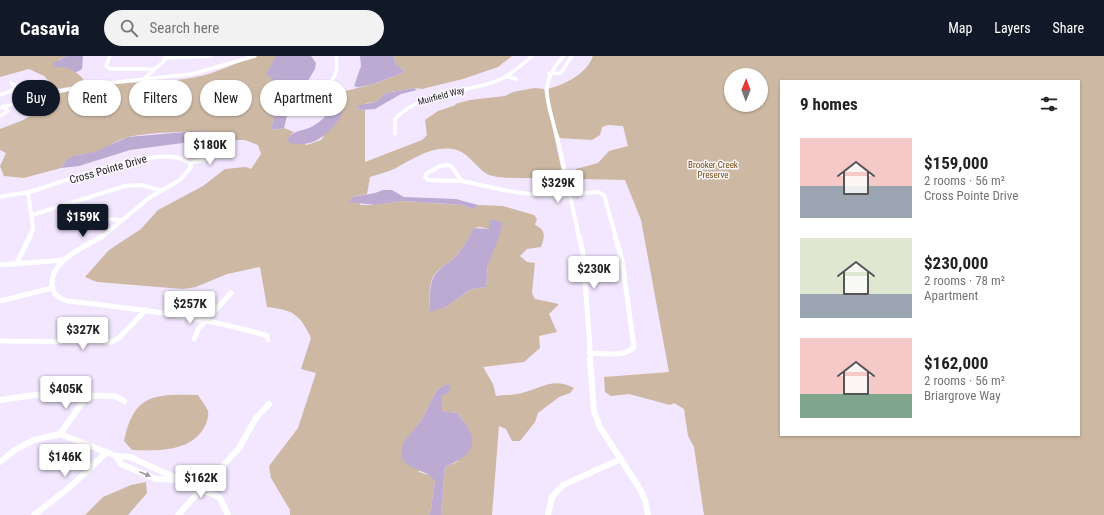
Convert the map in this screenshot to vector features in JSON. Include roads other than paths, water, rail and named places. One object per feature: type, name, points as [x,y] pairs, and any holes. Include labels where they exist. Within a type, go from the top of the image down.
[{"type":"street","points":[[110,56],[106,66],[110,69],[154,69]]},
{"type":"street","points":[[144,79],[166,57],[211,56]]},
{"type":"street","points":[[1,107],[76,87],[192,74],[255,56]]},
{"type":"street","points":[[332,80],[337,68],[336,56]]},
{"type":"street","name":"Muirfield Way","points":[[395,134],[395,119],[408,106],[494,82],[506,76],[532,56]]},
{"type":"street","points":[[564,56],[549,74],[546,90],[583,253],[589,353],[595,417],[640,490],[645,500],[648,515]]},
{"type":"street","points":[[549,74],[561,74],[572,56]]},
{"type":"street","points":[[506,76],[516,79]]},
{"type":"street","points":[[0,95],[18,88],[11,84]]},
{"type":"street","points":[[0,116],[8,111],[1,107]]},
{"type":"street","points":[[226,154],[190,162],[190,169],[185,176],[160,190],[104,235],[64,260],[53,276],[52,288],[59,298],[68,301],[146,310],[205,321],[267,336],[268,340]]},
{"type":"street","name":"Cross Pointe Drive","points":[[0,198],[28,192],[140,159],[177,157],[185,158],[190,162]]},
{"type":"street","points":[[462,181],[451,166],[448,165],[440,166],[425,175],[428,180],[462,181],[492,188],[551,194],[598,192],[604,194],[622,260],[634,347],[631,351],[623,353],[589,353]]},
{"type":"street","points":[[32,215],[126,186],[141,185],[160,190]]},
{"type":"street","points":[[14,264],[31,234],[32,215],[28,192]]},
{"type":"street","points":[[108,219],[122,220]]},
{"type":"street","points":[[0,266],[64,260]]},
{"type":"street","points":[[0,301],[52,288]]},
{"type":"street","points":[[194,339],[195,333],[231,293]]},
{"type":"street","points":[[0,341],[111,342],[119,338],[146,310]]},
{"type":"street","points":[[0,400],[35,395],[115,396],[124,401]]},
{"type":"street","points":[[60,434],[87,396]]},
{"type":"street","points":[[178,515],[239,448],[247,437],[259,412],[269,404]]},
{"type":"street","points":[[0,462],[15,450],[34,440],[60,434],[116,456],[134,459],[168,473],[179,480],[220,498],[228,515]]},
{"type":"street","points":[[34,515],[74,483],[106,452]]},
{"type":"street","points":[[116,456],[122,464],[161,480],[179,480]]},
{"type":"street","points":[[548,515],[552,497],[563,485],[621,459]]},
{"type":"park label","name":"Brooker Creek Preserve","points":[[713,170]]}]
